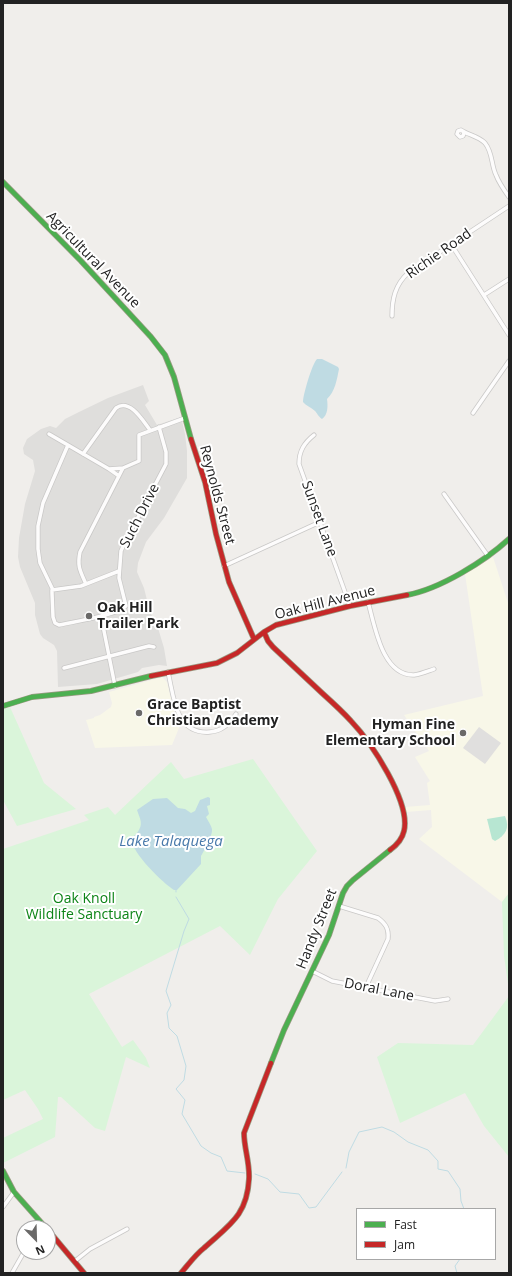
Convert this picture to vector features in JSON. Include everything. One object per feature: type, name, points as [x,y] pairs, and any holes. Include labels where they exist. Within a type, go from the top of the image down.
[{"type":"street","points":[[464,133],[476,137],[486,145],[496,176],[509,197]]},
{"type":"street","name":"Agricultural Avenue","points":[[3,182],[81,261],[151,337],[165,355]]},
{"type":"street","name":"Richie Road","points":[[392,316],[394,294],[403,278],[414,268],[509,206]]},
{"type":"street","points":[[451,244],[509,335]]},
{"type":"street","points":[[484,295],[509,279]]},
{"type":"street","name":"Reynolds Street","points":[[165,355],[174,377],[205,482],[216,534],[229,582],[254,639]]},
{"type":"street","points":[[473,413],[509,361]]},
{"type":"street","points":[[83,454],[119,406],[128,407],[133,410],[150,430]]},
{"type":"street","points":[[109,470],[123,468],[139,462],[139,435],[185,418]]},
{"type":"street","name":"Such Drive","points":[[101,616],[124,609],[126,606],[119,578],[121,551],[166,464],[166,452],[159,427]]},
{"type":"street","points":[[49,434],[119,476]]},
{"type":"street","name":"Sunset Lane","points":[[314,435],[303,446],[299,458],[299,464],[350,606]]},
{"type":"street","points":[[68,445],[47,491],[40,513],[38,526],[38,549],[41,568],[53,590],[53,617],[55,623],[59,625],[101,616],[116,686]]},
{"type":"street","points":[[86,584],[79,569],[78,561],[80,552],[123,468]]},
{"type":"street","points":[[444,494],[488,556]]},
{"type":"street","points":[[224,566],[320,522]]},
{"type":"street","name":"Oak Hill Avenue","points":[[3,706],[32,697],[91,691],[168,672],[217,663],[237,653],[254,639],[276,625],[350,606],[419,593],[470,568],[509,539]]},
{"type":"street","points":[[53,590],[86,584],[119,571]]},
{"type":"street","points":[[368,602],[385,656],[390,664],[399,671],[413,675],[434,669]]},
{"type":"street","name":"Handy Street","points":[[181,1273],[202,1249],[234,1221],[246,1201],[249,1178],[244,1133],[284,1030],[329,935],[343,893],[347,886],[364,869],[400,842],[403,836],[404,828],[402,804],[398,794],[388,774],[355,725],[273,647],[268,641],[264,632]]},
{"type":"street","points":[[64,668],[149,646],[154,647]]},
{"type":"street","points":[[168,672],[181,721],[187,727],[202,732],[217,732],[231,722],[236,714]]},
{"type":"street","points":[[339,906],[378,918],[388,928],[388,939],[366,987]]},
{"type":"street","name":"Doral Lane","points":[[312,971],[332,981],[435,1001],[448,998]]},
{"type":"street","points":[[3,1171],[14,1192],[39,1220]]},
{"type":"street","points":[[3,1207],[14,1192]]},
{"type":"street","points":[[75,1261],[90,1249],[127,1230]]},
{"type":"street","points":[[56,1239],[84,1273]]},
{"type":"street","points":[[12,1273],[19,1260]]},
{"type":"shaded area","points":[[143,385],[149,401],[145,405],[157,425],[181,417],[187,451],[187,478],[164,518],[146,542],[138,563],[137,572],[144,588],[150,612],[158,628],[164,648],[167,666],[159,665],[142,668],[138,672],[97,684],[58,687],[57,651],[54,645],[43,638],[40,634],[35,615],[35,603],[20,567],[18,557],[19,538],[25,504],[35,471],[33,460],[24,454],[23,448],[27,439],[41,429],[50,426],[56,428],[65,419],[79,412],[108,398]]},
{"type":"shaded area","name":"Hyman Fine Elementary School","points":[[493,557],[509,606],[509,893],[502,902],[419,839],[432,827],[431,810],[406,812],[405,807],[430,805],[427,783],[430,781],[415,757],[429,751],[404,715],[483,696],[465,574]]},
{"type":"shaded area","name":"Grace Baptist Christian Academy","points":[[162,677],[167,682],[174,712],[180,722],[172,745],[95,748],[86,720],[100,715],[111,707],[112,703],[109,692]]},
{"type":"shaded area","points":[[479,727],[501,743],[485,764],[463,748]]},
{"type":"green space","points":[[10,707],[44,783],[76,809],[17,826],[3,800],[3,709]]},
{"type":"green space","name":"Oak Knoll Wildlife Sanctuary","points":[[253,759],[317,851],[278,899],[250,955],[220,926],[89,994],[122,1047],[133,1040],[146,1058],[150,1068],[126,1057],[105,1131],[95,1128],[61,1097],[58,1097],[55,1137],[3,1163],[3,1138],[43,1119],[25,1090],[3,1100],[3,849],[89,820],[84,815],[108,807],[115,815],[171,762],[184,779]]},
{"type":"green space","points":[[505,816],[507,824],[506,831],[495,841],[492,839],[487,819]]},
{"type":"green space","points":[[509,893],[509,991],[504,956],[502,902]]},
{"type":"green space","points":[[509,996],[509,1157],[484,1126],[465,1093],[400,1123],[377,1057],[398,1043],[473,1045]]},
{"type":"water","points":[[317,359],[322,359],[338,367],[339,369],[334,389],[327,399],[326,413],[322,419],[312,408],[303,402],[308,380]]},
{"type":"water","name":"Lake Talaquega","points":[[208,797],[210,798],[210,805],[207,806],[209,814],[206,817],[212,828],[212,832],[201,856],[201,864],[177,890],[174,890],[142,860],[133,845],[132,839],[139,830],[141,824],[137,810],[153,799],[167,798],[178,808],[185,809],[191,813],[195,811],[200,800]]},
{"type":"waterway","points":[[176,897],[189,919],[166,991],[171,1005],[167,1013],[169,1028],[177,1036],[186,1066],[184,1080],[176,1089],[185,1100],[182,1114],[201,1146],[211,1153],[221,1157],[227,1171],[245,1173]]},
{"type":"waterway","points":[[346,1168],[349,1152],[359,1132],[382,1127],[394,1132],[408,1142],[428,1150],[438,1161],[438,1169],[448,1171],[460,1189],[461,1201],[464,1208]]},
{"type":"waterway","points":[[255,1174],[268,1179],[280,1192],[299,1194],[309,1208],[316,1207],[342,1172]]},
{"type":"waterway","points":[[457,1273],[455,1266],[459,1260]]},
{"type":"traffic: fast","points":[[3,182],[81,261],[151,337],[165,355],[174,377],[191,439]]},
{"type":"traffic: fast","points":[[407,595],[433,587],[461,573],[488,556],[509,539]]},
{"type":"traffic: fast","points":[[3,706],[32,697],[91,691],[151,676]]},
{"type":"traffic: fast","points":[[271,1063],[284,1030],[329,935],[343,893],[353,880],[390,850]]},
{"type":"traffic: fast","points":[[3,1171],[14,1192],[39,1220]]},
{"type":"traffic: jam","points":[[191,439],[205,482],[216,534],[229,582],[254,639]]},
{"type":"traffic: jam","points":[[151,676],[217,663],[237,653],[264,632],[276,625],[350,606],[407,595]]},
{"type":"traffic: jam","points":[[264,632],[268,641],[273,647],[351,721],[369,743],[388,773],[396,789],[405,819],[404,831],[401,840],[390,850]]},
{"type":"traffic: jam","points":[[181,1273],[198,1254],[229,1226],[245,1202],[248,1192],[249,1173],[244,1133],[271,1063]]},
{"type":"traffic: jam","points":[[56,1240],[84,1273]]},
{"type":"place","name":"Oak Hill Trailer Park","points":[[89,616]]},
{"type":"place","name":"Grace Baptist Christian Academy","points":[[139,713]]},
{"type":"place","name":"Hyman Fine Elementary School","points":[[463,733]]}]
